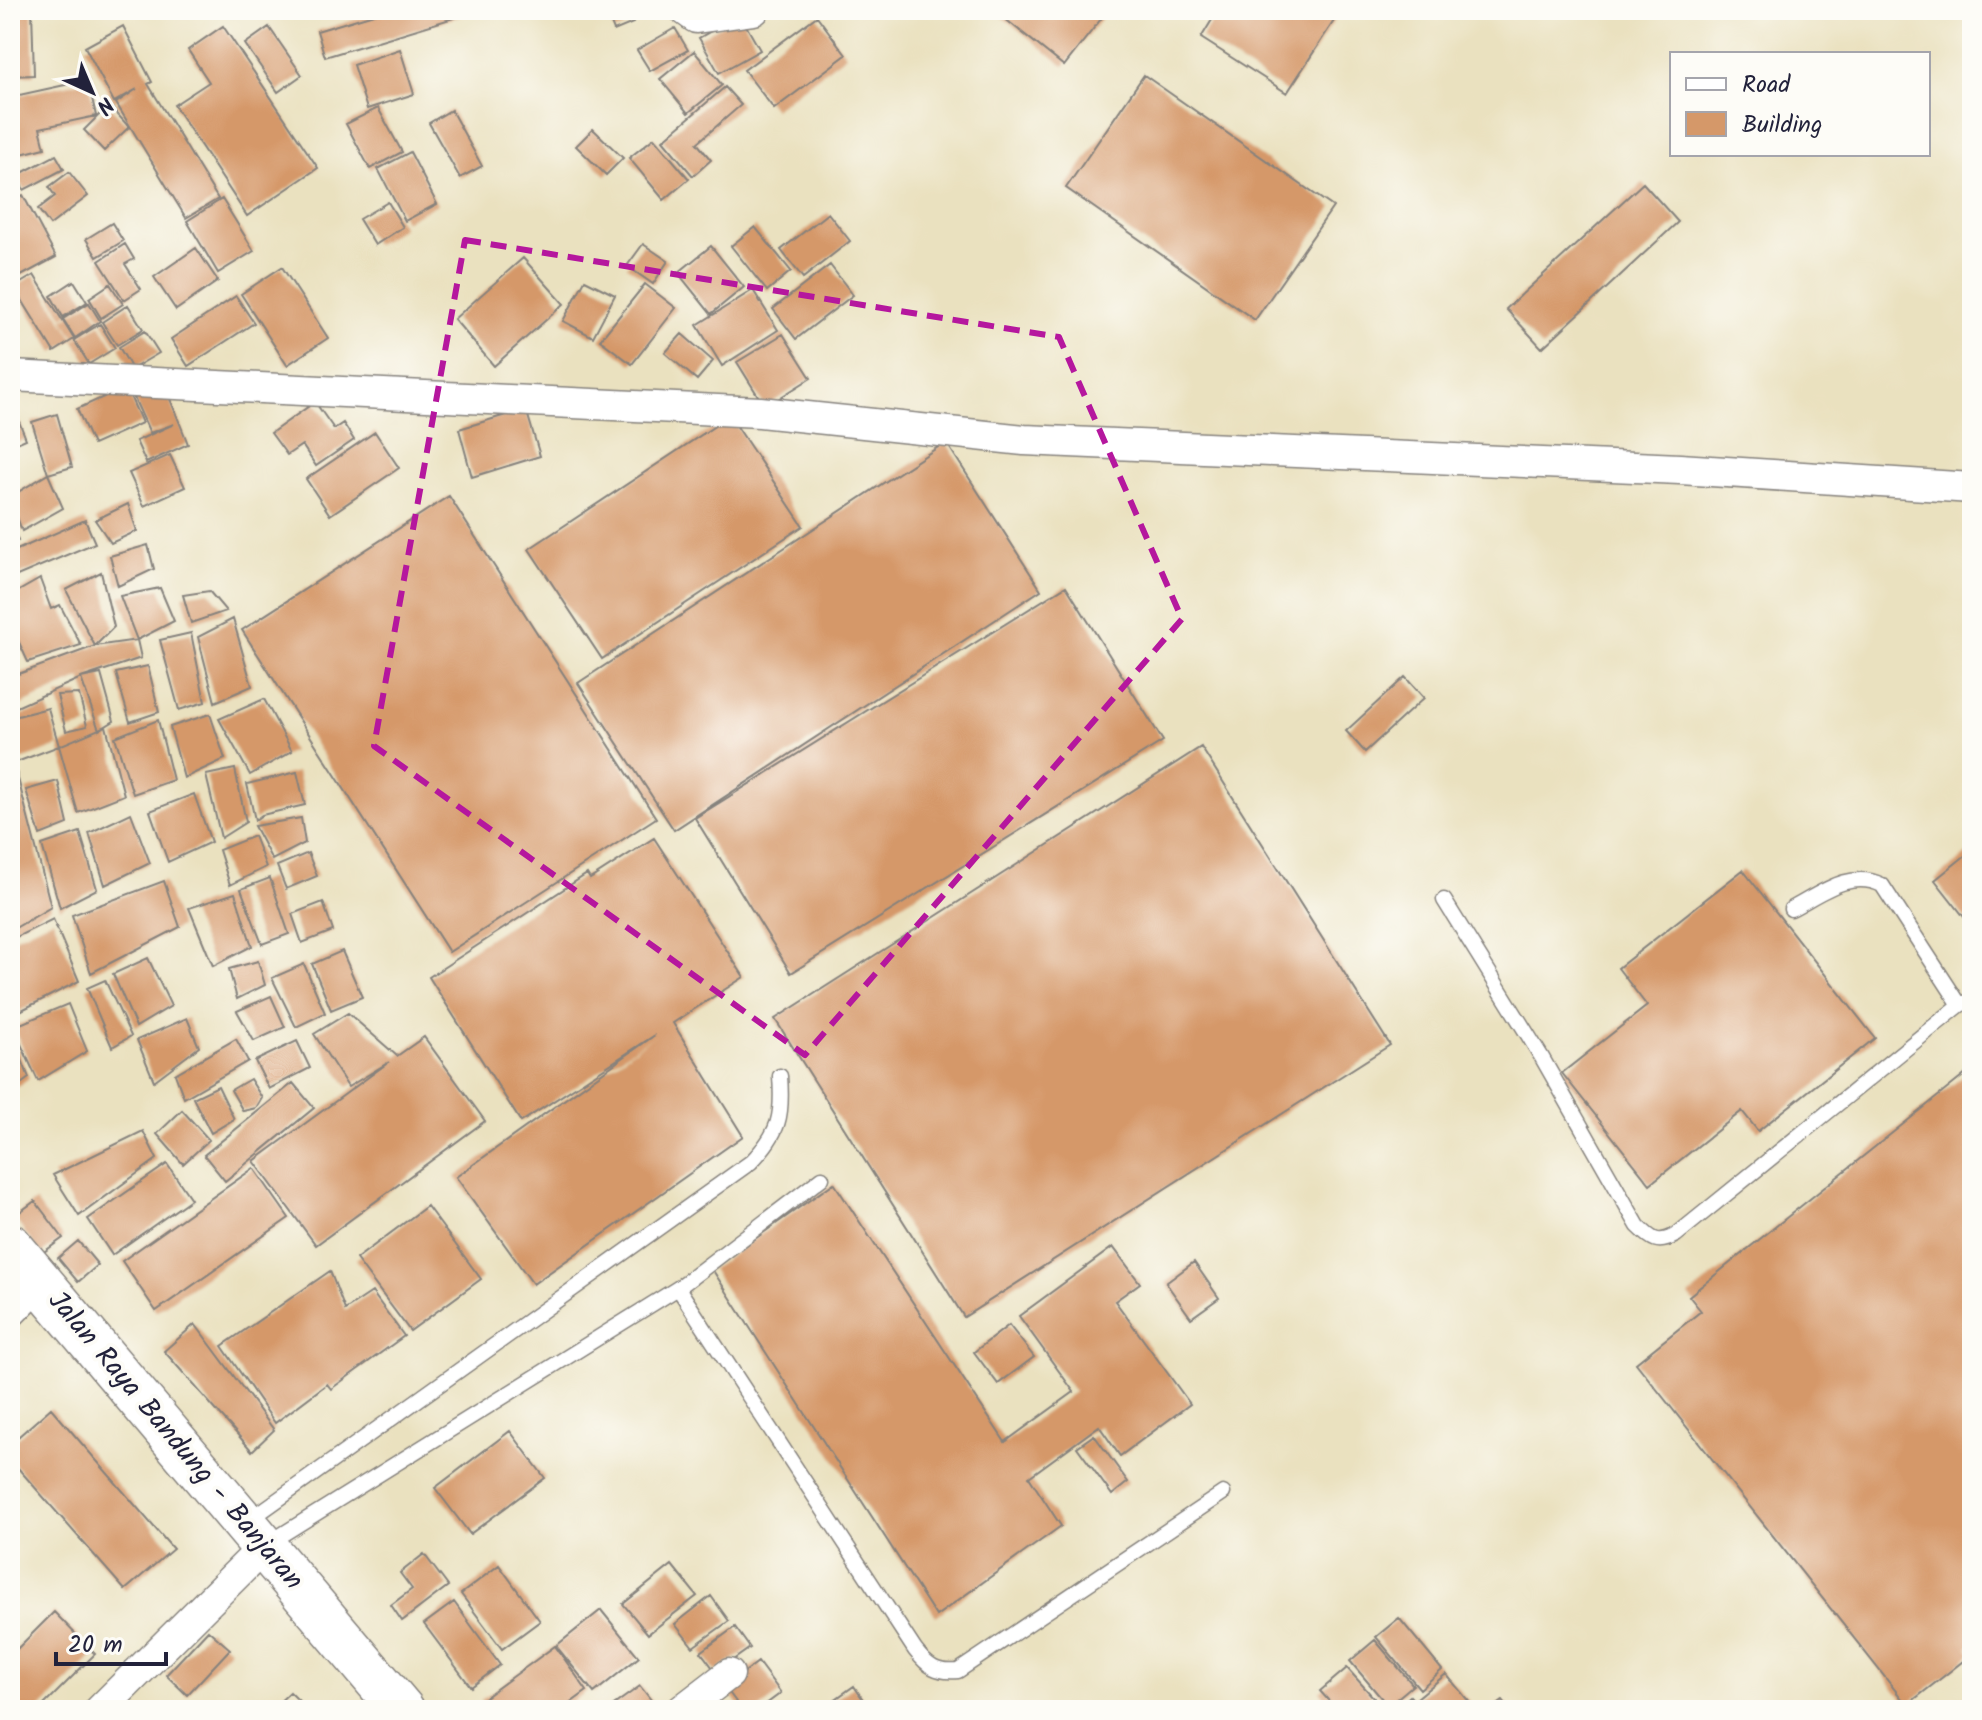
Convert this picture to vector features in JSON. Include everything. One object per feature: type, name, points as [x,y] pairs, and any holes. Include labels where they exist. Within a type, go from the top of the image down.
[{"type":"main road","name":"Jalan Raya Bandung - Banjaran","points":[[10,1246],[402,1710]]},
{"type":"street","points":[[685,10],[696,18],[754,10]]},
{"type":"street","points":[[10,376],[760,412],[1024,440],[1680,469],[1972,488]]},
{"type":"street","points":[[10,1313],[41,1282]]},
{"type":"street","points":[[100,1710],[255,1534]]},
{"type":"street","points":[[682,1710],[729,1674]]},
{"type":"lane","points":[[1444,900],[1541,1056],[1638,1226],[1653,1241],[1664,1242],[1966,1002],[1882,885],[1868,878],[1850,879],[1791,909]]},
{"type":"lane","points":[[255,1534],[751,1162],[769,1143],[782,1113],[780,1076]]},
{"type":"lane","points":[[255,1534],[678,1288],[822,1178]]},
{"type":"lane","points":[[678,1288],[915,1650],[926,1664],[941,1672],[958,1671],[1223,1493]]},
{"type":"highlighted area","points":[[465,240],[1059,337],[1182,619],[805,1055],[374,746]]},
{"type":"building","points":[[10,10],[32,10],[34,75],[10,76]]},
{"type":"building","points":[[387,10],[465,10],[467,14],[325,57],[317,31]]},
{"type":"building","points":[[606,10],[628,10],[633,23],[614,31]]},
{"type":"building","points":[[994,10],[1108,10],[1064,66]]},
{"type":"building","points":[[1218,10],[1341,10],[1287,93],[1201,38]]},
{"type":"building","points":[[740,15],[760,50],[719,73],[699,38]]},
{"type":"building","points":[[817,16],[846,55],[774,109],[744,70]]},
{"type":"building","points":[[123,26],[152,82],[148,84],[218,199],[186,218],[116,103],[137,89],[114,102],[85,47]]},
{"type":"building","points":[[223,26],[318,168],[247,216],[174,105],[209,82],[188,50]]},
{"type":"building","points":[[269,27],[302,75],[278,92],[245,44]]},
{"type":"building","points":[[675,28],[688,50],[650,71],[637,50]]},
{"type":"building","points":[[400,49],[414,94],[367,109],[353,65]]},
{"type":"building","points":[[694,51],[722,85],[688,113],[660,79]]},
{"type":"building","points":[[1144,75],[1333,207],[1255,320],[1066,188]]},
{"type":"building","points":[[88,80],[96,116],[40,128],[45,148],[13,156],[10,97]]},
{"type":"building","points":[[725,87],[741,105],[697,143],[711,160],[693,176],[663,140]]},
{"type":"building","points":[[109,105],[129,127],[104,151],[84,130]]},
{"type":"building","points":[[378,108],[402,152],[370,169],[346,124]]},
{"type":"building","points":[[451,110],[482,166],[460,178],[429,123]]},
{"type":"building","points":[[593,129],[623,158],[606,175],[576,146]]},
{"type":"building","points":[[654,138],[689,179],[664,200],[629,158]]},
{"type":"building","points":[[410,152],[437,204],[405,221],[378,169]]},
{"type":"building","points":[[56,155],[64,169],[24,190],[16,176]]},
{"type":"building","points":[[69,172],[88,196],[50,225],[38,209],[55,196],[49,187]]},
{"type":"building","points":[[1643,183],[1678,222],[1542,348],[1506,309]]},
{"type":"building","points":[[23,195],[56,257],[10,282],[10,202]]},
{"type":"building","points":[[222,199],[254,251],[218,273],[187,221]]},
{"type":"building","points":[[388,202],[403,227],[375,245],[359,219]]},
{"type":"building","points":[[828,213],[850,241],[803,278],[781,250]]},
{"type":"building","points":[[112,223],[123,241],[97,257],[86,239]]},
{"type":"building","points":[[755,227],[791,271],[767,291],[731,246]]},
{"type":"building","points":[[125,244],[134,259],[125,264],[141,289],[124,300],[99,261]]},
{"type":"building","points":[[643,244],[668,261],[653,284],[627,266]]},
{"type":"building","points":[[711,246],[744,287],[711,314],[678,273]]},
{"type":"building","points":[[196,248],[218,281],[176,310],[154,277]]},
{"type":"building","points":[[523,258],[564,304],[494,366],[454,319]]},
{"type":"building","points":[[830,265],[853,295],[796,339],[773,309]]},
{"type":"building","points":[[282,267],[328,338],[287,365],[241,294]]},
{"type":"building","points":[[34,275],[74,339],[54,352],[14,287]]},
{"type":"building","points":[[585,280],[615,295],[593,337],[563,321]]},
{"type":"building","points":[[74,281],[87,302],[63,317],[51,296]]},
{"type":"building","points":[[110,284],[123,304],[101,318],[89,298]]},
{"type":"building","points":[[645,284],[676,308],[632,364],[600,340]]},
{"type":"building","points":[[753,290],[778,330],[722,366],[697,325]]},
{"type":"building","points":[[236,296],[254,323],[188,366],[171,339]]},
{"type":"building","points":[[89,303],[100,321],[75,338],[63,319]]},
{"type":"building","points":[[128,305],[143,329],[117,345],[102,322]]},
{"type":"building","points":[[100,324],[115,348],[89,364],[74,340]]},
{"type":"building","points":[[145,331],[159,353],[132,369],[119,347]]},
{"type":"building","points":[[682,334],[713,361],[697,380],[665,353]]},
{"type":"building","points":[[783,334],[811,378],[765,407],[737,362]]},
{"type":"building","points":[[164,384],[188,444],[146,463],[136,441],[174,424],[150,433],[134,398]]},
{"type":"building","points":[[126,387],[142,423],[93,445],[77,409]]},
{"type":"building","points":[[10,399],[26,439],[10,446]]},
{"type":"building","points":[[315,402],[334,429],[343,423],[354,440],[316,466],[302,445],[287,455],[271,433]]},
{"type":"building","points":[[526,409],[540,456],[472,477],[459,429]]},
{"type":"building","points":[[57,414],[72,467],[48,474],[32,422]]},
{"type":"building","points":[[730,416],[803,526],[602,659],[529,549]]},
{"type":"building","points":[[375,432],[399,468],[330,515],[306,479]]},
{"type":"building","points":[[946,442],[1041,590],[674,830],[578,683]]},
{"type":"building","points":[[170,455],[185,487],[144,506],[129,473]]},
{"type":"building","points":[[48,474],[63,508],[22,531],[10,497]]},
{"type":"building","points":[[449,496],[656,818],[449,952],[242,630]]},
{"type":"building","points":[[128,504],[137,531],[111,543],[95,520]]},
{"type":"building","points":[[85,520],[95,543],[10,579],[10,553]]},
{"type":"building","points":[[10,521],[18,541],[10,544]]},
{"type":"building","points":[[148,545],[154,569],[118,586],[110,556]]},
{"type":"building","points":[[101,572],[114,627],[95,646],[66,590]]},
{"type":"building","points":[[40,579],[51,609],[60,605],[81,645],[28,662],[12,627],[10,596]]},
{"type":"building","points":[[1066,586],[1163,741],[791,973],[695,818]]},
{"type":"building","points":[[160,588],[174,621],[137,640],[120,596]]},
{"type":"building","points":[[209,591],[226,611],[191,623],[183,595]]},
{"type":"building","points":[[233,619],[252,686],[215,702],[198,637]]},
{"type":"building","points":[[191,633],[205,702],[179,710],[160,640]]},
{"type":"building","points":[[137,640],[141,658],[81,678],[10,710],[10,677],[95,646]]},
{"type":"building","points":[[148,666],[159,712],[130,722],[116,673]]},
{"type":"building","points":[[101,674],[114,721],[99,730],[81,678]]},
{"type":"building","points":[[1405,677],[1424,698],[1365,752],[1346,731]]},
{"type":"building","points":[[79,694],[87,726],[66,731],[57,695]]},
{"type":"building","points":[[264,699],[292,751],[250,775],[219,719]]},
{"type":"building","points":[[48,708],[59,746],[14,763],[10,718]]},
{"type":"building","points":[[210,714],[225,759],[184,778],[170,727]]},
{"type":"building","points":[[158,720],[173,780],[133,794],[115,737]]},
{"type":"building","points":[[106,726],[124,795],[78,813],[59,746]]},
{"type":"building","points":[[1201,747],[1390,1045],[964,1317],[775,1019]]},
{"type":"building","points":[[14,763],[51,907],[10,931],[10,860],[15,859],[10,843],[10,764]]},
{"type":"building","points":[[235,769],[246,822],[221,838],[206,775]]},
{"type":"building","points":[[297,772],[305,805],[262,815],[255,820],[247,784]]},
{"type":"building","points":[[58,781],[68,824],[40,835],[26,790]]},
{"type":"building","points":[[194,794],[211,842],[168,862],[150,811]]},
{"type":"building","points":[[131,813],[150,863],[105,885],[89,833]]},
{"type":"building","points":[[301,818],[305,843],[272,860],[254,826]]},
{"type":"building","points":[[80,832],[97,889],[60,908],[42,845]]},
{"type":"building","points":[[254,836],[266,867],[230,885],[219,850]]},
{"type":"building","points":[[654,838],[744,977],[673,1023],[743,1136],[533,1284],[456,1177],[655,1035],[521,1122],[429,977],[587,874],[590,879]]},
{"type":"building","points":[[1972,850],[1972,927],[1935,880]]},
{"type":"building","points":[[308,853],[317,876],[286,889],[277,866]]},
{"type":"building","points":[[1743,870],[1875,1038],[1758,1131],[1742,1111],[1650,1184],[1562,1073],[1647,1006],[1618,968]]},
{"type":"building","points":[[270,878],[289,934],[262,944],[241,889]]},
{"type":"building","points":[[164,881],[180,927],[91,973],[72,915]]},
{"type":"building","points":[[235,893],[252,946],[213,966],[189,908]]},
{"type":"building","points":[[323,902],[333,931],[302,943],[292,914]]},
{"type":"building","points":[[53,919],[79,981],[10,1016],[10,940]]},
{"type":"building","points":[[342,951],[362,997],[331,1010],[312,964]]},
{"type":"building","points":[[148,958],[171,1006],[136,1027],[113,974]]},
{"type":"building","points":[[258,961],[265,985],[237,999],[229,969]]},
{"type":"building","points":[[304,964],[325,1013],[296,1027],[272,978]]},
{"type":"building","points":[[105,980],[131,1036],[112,1047],[87,988]]},
{"type":"building","points":[[271,996],[285,1027],[254,1041],[237,1011]]},
{"type":"building","points":[[68,1004],[87,1051],[38,1081],[13,1027]]},
{"type":"building","points":[[348,1013],[397,1056],[424,1037],[485,1121],[316,1245],[254,1161],[389,1062],[348,1087],[314,1034]]},
{"type":"building","points":[[187,1018],[199,1047],[154,1081],[137,1040]]},
{"type":"building","points":[[10,1029],[29,1078],[10,1092]]},
{"type":"building","points":[[236,1039],[248,1061],[184,1098],[175,1074]]},
{"type":"building","points":[[297,1041],[310,1068],[269,1089],[255,1061]]},
{"type":"building","points":[[1972,1069],[1972,1644],[1968,1647],[1972,1654],[1907,1705],[1636,1363],[1701,1311],[1689,1296]]},
{"type":"building","points":[[250,1079],[262,1098],[256,1108],[243,1111],[231,1090]]},
{"type":"building","points":[[293,1083],[314,1108],[225,1181],[204,1155]]},
{"type":"building","points":[[218,1086],[234,1119],[211,1133],[193,1098]]},
{"type":"building","points":[[182,1110],[209,1140],[183,1164],[157,1134]]},
{"type":"building","points":[[143,1131],[157,1159],[79,1216],[53,1175]]},
{"type":"building","points":[[167,1164],[191,1199],[112,1255],[88,1219]]},
{"type":"building","points":[[254,1168],[289,1218],[156,1311],[122,1261]]},
{"type":"building","points":[[834,1183],[1005,1442],[1074,1392],[1019,1316],[1113,1247],[1140,1283],[1115,1301],[1190,1404],[1120,1456],[1099,1426],[1029,1477],[1061,1526],[936,1616],[712,1269]]},
{"type":"building","points":[[35,1201],[63,1238],[41,1254],[13,1217]]},
{"type":"building","points":[[427,1206],[481,1279],[410,1331],[356,1259]]},
{"type":"building","points":[[78,1241],[98,1265],[78,1282],[58,1258]]},
{"type":"building","points":[[1194,1262],[1219,1298],[1191,1318],[1166,1283]]},
{"type":"building","points":[[330,1271],[345,1310],[372,1292],[404,1336],[331,1389],[327,1384],[275,1423],[222,1346]]},
{"type":"building","points":[[195,1324],[274,1430],[252,1451],[164,1351]]},
{"type":"building","points":[[1009,1325],[1034,1357],[998,1384],[974,1352]]},
{"type":"building","points":[[51,1408],[173,1549],[125,1590],[10,1459],[10,1444]]},
{"type":"building","points":[[510,1431],[545,1478],[470,1534],[435,1488]]},
{"type":"building","points":[[1094,1435],[1128,1482],[1112,1495],[1077,1447]]},
{"type":"building","points":[[424,1554],[448,1586],[402,1621],[391,1605],[412,1589],[400,1573]]},
{"type":"building","points":[[499,1565],[540,1621],[502,1649],[461,1594]]},
{"type":"building","points":[[672,1565],[697,1596],[648,1634],[623,1604]]},
{"type":"building","points":[[711,1596],[729,1621],[693,1647],[675,1624]]},
{"type":"building","points":[[454,1602],[500,1665],[471,1687],[424,1624]]},
{"type":"building","points":[[601,1610],[639,1657],[594,1693],[556,1646]]},
{"type":"building","points":[[54,1612],[95,1654],[39,1710],[10,1710],[10,1656]]},
{"type":"building","points":[[1399,1618],[1442,1670],[1420,1689],[1376,1637]]},
{"type":"building","points":[[735,1627],[750,1648],[716,1672],[701,1652]]},
{"type":"building","points":[[208,1630],[230,1649],[187,1695],[166,1675]]},
{"type":"building","points":[[1375,1640],[1413,1685],[1388,1706],[1350,1661]]},
{"type":"building","points":[[555,1646],[587,1691],[561,1710],[488,1710],[481,1700]]},
{"type":"building","points":[[758,1662],[781,1693],[758,1710],[742,1710],[725,1687]]},
{"type":"building","points":[[1347,1668],[1383,1708],[1337,1710],[1320,1691]]},
{"type":"building","points":[[1446,1674],[1476,1710],[1425,1710],[1416,1699]]},
{"type":"building","points":[[640,1686],[659,1710],[613,1710],[611,1707]]},
{"type":"building","points":[[854,1686],[870,1710],[820,1710]]},
{"type":"building","points":[[290,1692],[302,1704],[296,1710],[271,1710]]},
{"type":"building","points":[[1410,1696],[1422,1710],[1394,1710]]},
{"type":"building","points":[[1503,1701],[1510,1710],[1491,1710]]}]
